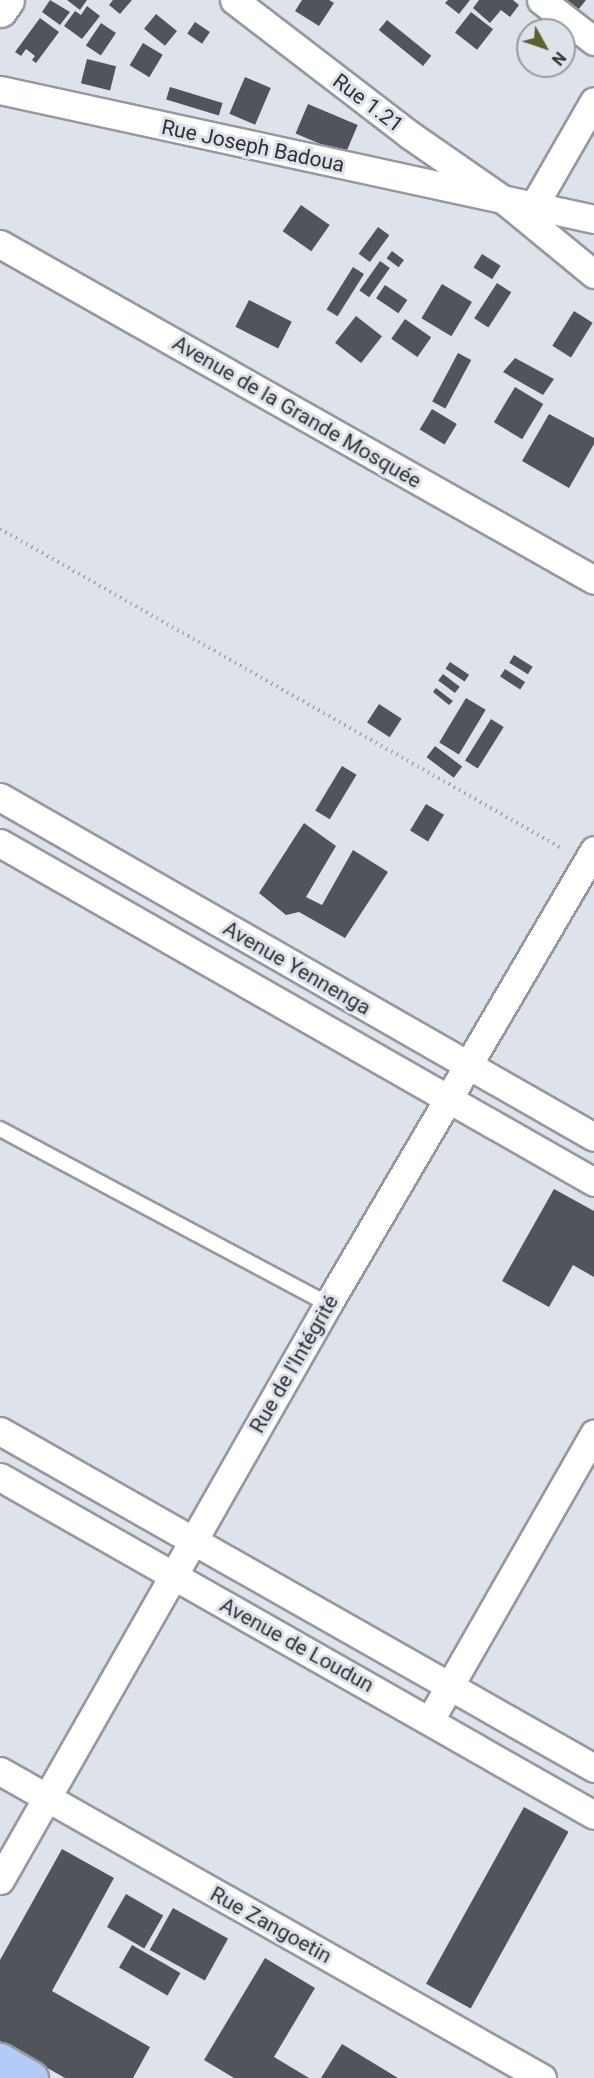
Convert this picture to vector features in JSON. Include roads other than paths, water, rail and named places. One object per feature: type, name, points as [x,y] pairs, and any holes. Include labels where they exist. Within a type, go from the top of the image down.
[{"type":"main road","points":[[0,10],[7,0]]},
{"type":"main road","points":[[0,2060],[31,2078]]},
{"type":"street","name":"Rue 1.21","points":[[234,0],[410,135],[505,201],[594,274]]},
{"type":"street","points":[[542,0],[594,41]]},
{"type":"street","name":"Rue Joseph Badoua","points":[[0,90],[594,219]]},
{"type":"street","points":[[533,207],[594,101]]},
{"type":"street","name":"Avenue de la Grande Mosquée","points":[[0,244],[594,580]]},
{"type":"street","name":"Avenue Yennenga","points":[[0,797],[594,1137]]},
{"type":"street","name":"Avenue Yennenga","points":[[0,843],[594,1182]]},
{"type":"street","name":"Rue de l'Intégrité","points":[[0,1880],[328,1304],[591,857]]},
{"type":"street","name":"Avenue de Loudun","points":[[0,1431],[450,1684],[594,1768]]},
{"type":"street","points":[[430,1720],[594,1434]]},
{"type":"street","points":[[48,1504],[69,1470]]},
{"type":"street","name":"Avenue de Loudun","points":[[0,1477],[594,1815]]},
{"type":"street","name":"Rue Zangoetin","points":[[0,1771],[542,2078]]},
{"type":"lane","points":[[0,1129],[328,1304]]}]
